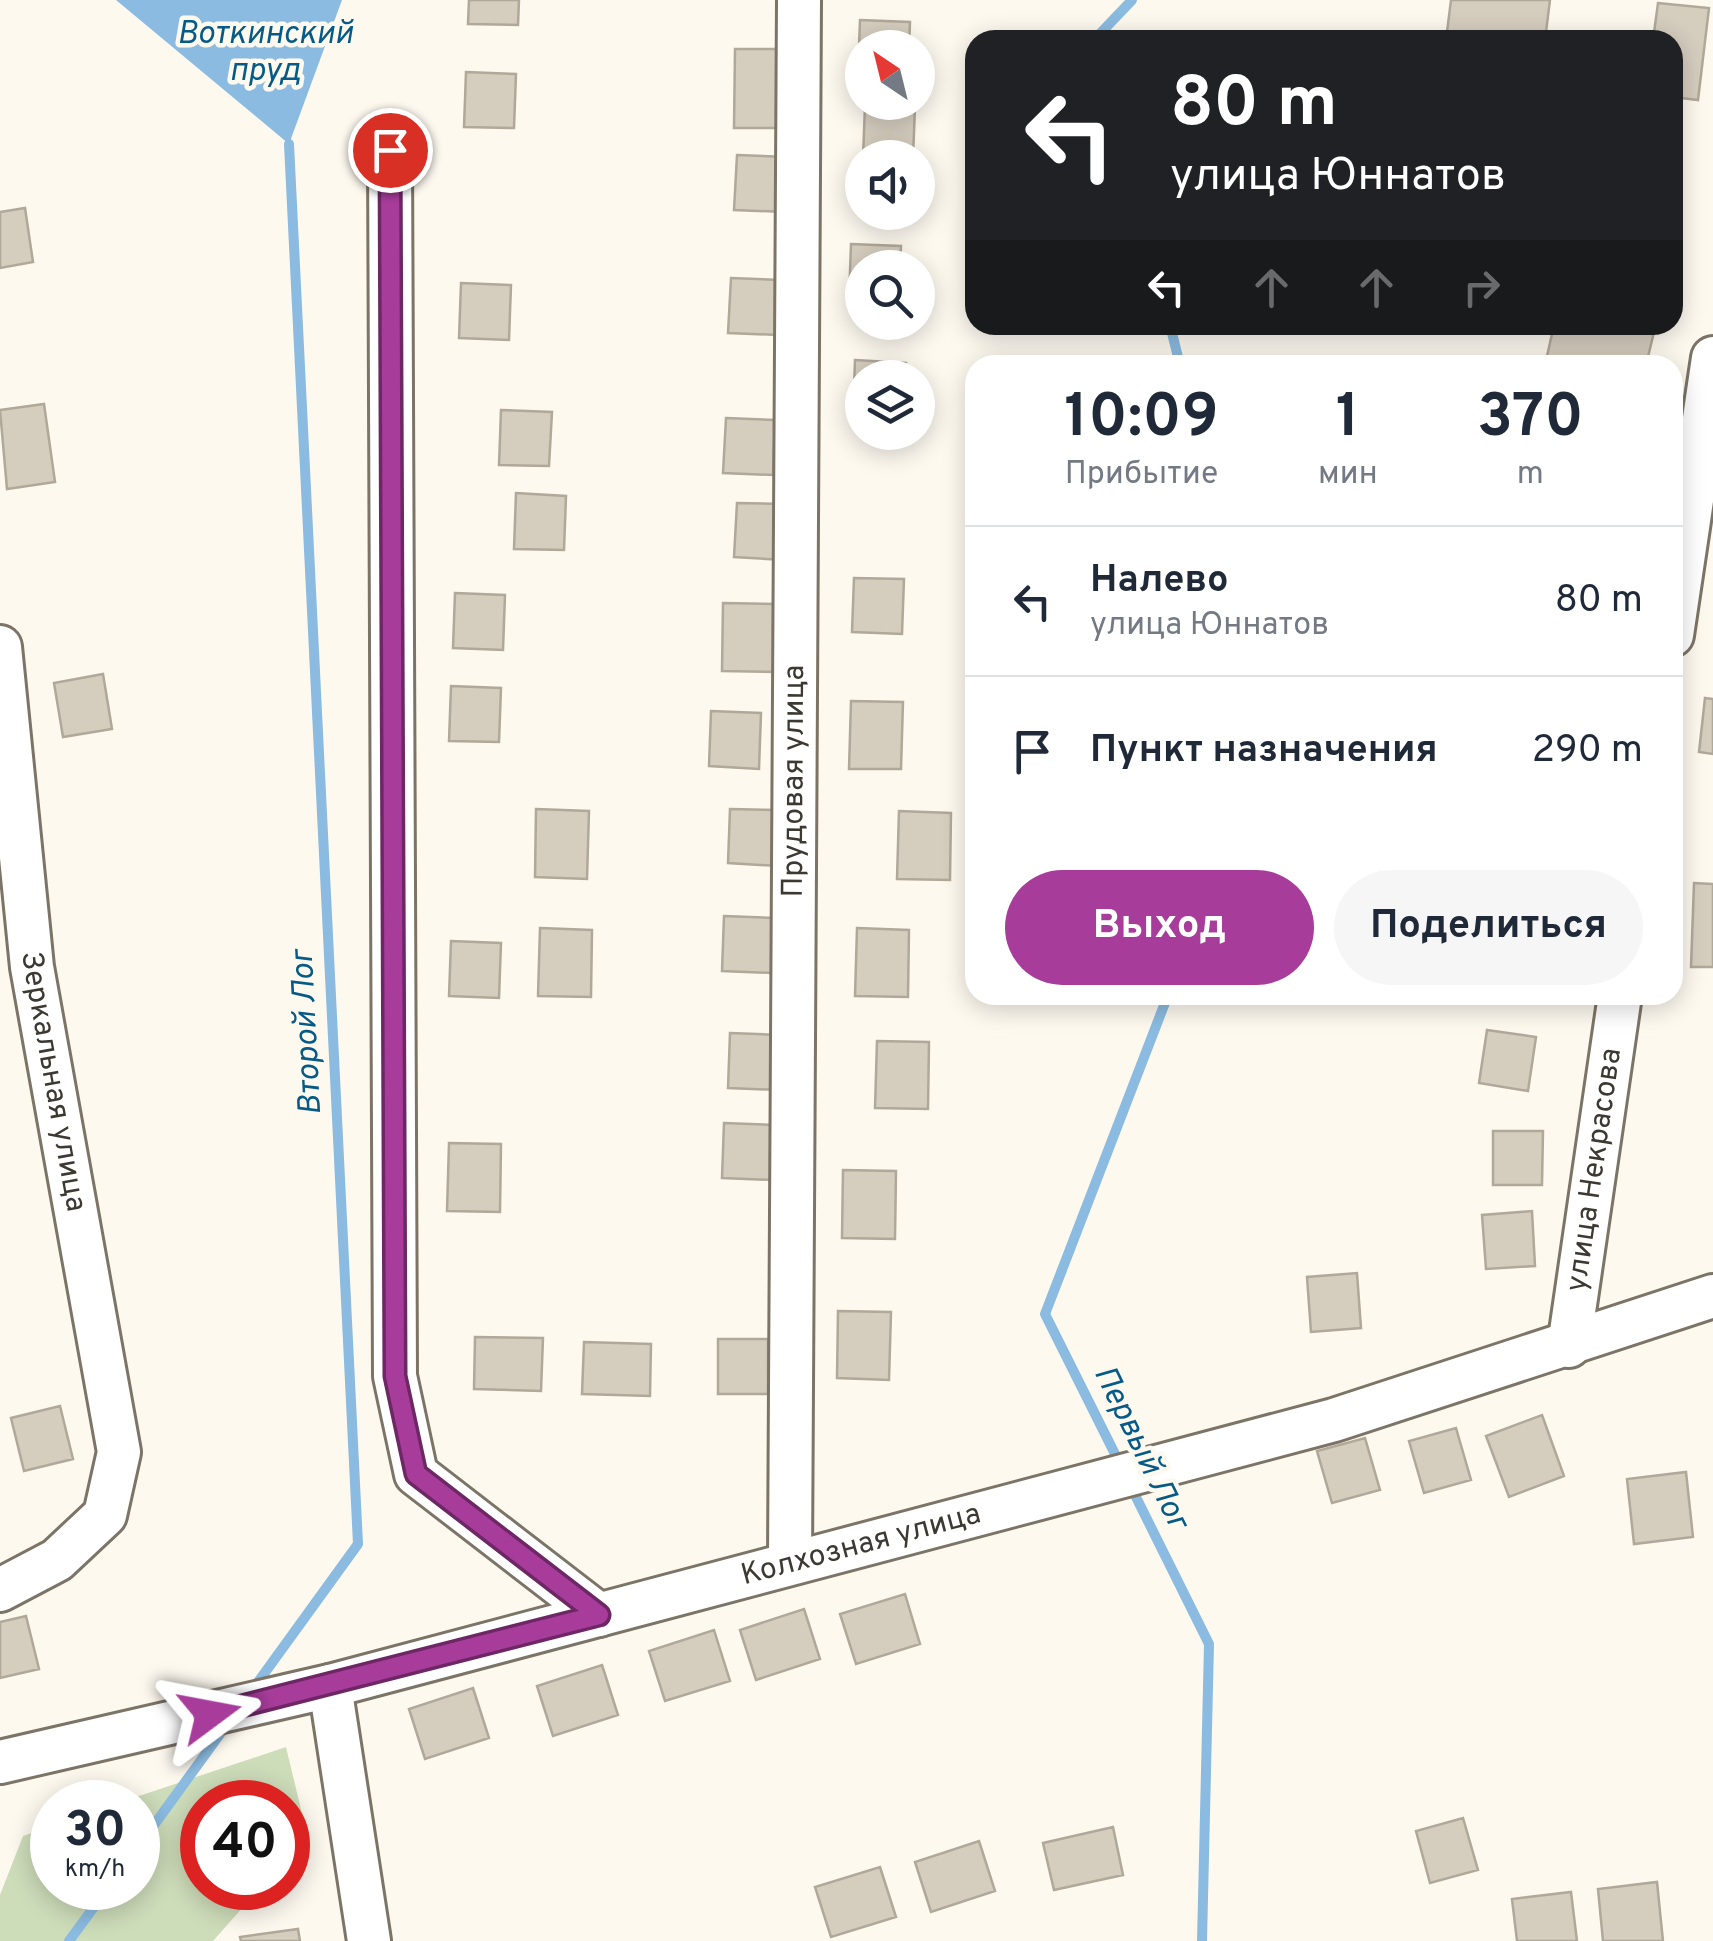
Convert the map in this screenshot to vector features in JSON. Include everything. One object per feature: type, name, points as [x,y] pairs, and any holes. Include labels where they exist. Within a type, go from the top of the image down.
[{"type":"street","name":"Прудовая улица","points":[[790,1560],[799,0]]},
{"type":"street","points":[[390,150],[395,1376],[416,1474],[599,1615]]},
{"type":"street","points":[[1683,561],[1713,358]]},
{"type":"street","name":"Зеркальная улица","points":[[0,647],[16,971],[120,1452],[105,1514],[57,1560],[0,1590]]},
{"type":"street","name":"улица Некрасова","points":[[1568,1346],[1619,1005]]},
{"type":"street","name":"Колхозная улица","points":[[0,1762],[330,1686],[790,1560],[1334,1420],[1713,1296]]},
{"type":"street","points":[[330,1686],[368,1941]]},
{"type":"green space","points":[[286,1747],[294,1780],[187,1780]]},
{"type":"green space","points":[[180,1782],[180,1910],[240,1910],[213,1941],[0,1941],[0,1895],[23,1836],[30,1834],[30,1910],[160,1910],[160,1789]]},
{"type":"water","name":"Воткинский пруд","points":[[116,0],[342,0],[289,144]]},
{"type":"building","points":[[469,0],[519,0],[518,25],[468,24]]},
{"type":"building","points":[[1451,0],[1550,0],[1546,30],[1447,30]]},
{"type":"building","points":[[1658,3],[1709,8],[1698,100],[1683,98],[1683,30],[1654,30]]},
{"type":"building","points":[[860,20],[910,22],[910,30],[860,30]]},
{"type":"building","points":[[735,49],[784,49],[783,128],[734,128]]},
{"type":"building","points":[[466,72],[516,74],[514,128],[464,127]]},
{"type":"building","points":[[864,120],[914,120],[914,140],[864,140]]},
{"type":"building","points":[[737,155],[786,157],[784,212],[734,210]]},
{"type":"building","points":[[25,208],[33,262],[0,268],[0,212]]},
{"type":"building","points":[[851,244],[901,246],[901,250],[851,250]]},
{"type":"building","points":[[731,278],[780,280],[778,335],[728,333]]},
{"type":"building","points":[[461,283],[511,285],[509,340],[459,338]]},
{"type":"building","points":[[1552,335],[1653,335],[1648,355],[1547,355]]},
{"type":"building","points":[[44,404],[55,482],[7,489],[0,410]]},
{"type":"building","points":[[501,410],[552,412],[549,466],[499,465]]},
{"type":"building","points":[[726,418],[775,420],[773,475],[723,473]]},
{"type":"building","points":[[516,493],[566,496],[564,550],[514,549]]},
{"type":"building","points":[[737,503],[786,504],[784,560],[734,557]]},
{"type":"building","points":[[854,578],[904,579],[902,634],[852,632]]},
{"type":"building","points":[[455,593],[505,595],[503,650],[453,648]]},
{"type":"building","points":[[723,603],[776,604],[775,672],[722,671]]},
{"type":"building","points":[[103,674],[112,729],[63,737],[54,683]]},
{"type":"building","points":[[451,686],[501,688],[499,742],[449,741]]},
{"type":"building","points":[[1705,698],[1713,699],[1713,754],[1699,752]]},
{"type":"building","points":[[851,701],[903,702],[901,769],[849,769]]},
{"type":"building","points":[[711,711],[761,713],[759,769],[709,766]]},
{"type":"building","points":[[536,809],[589,811],[587,879],[535,877]]},
{"type":"building","points":[[730,809],[780,810],[778,866],[728,863]]},
{"type":"building","points":[[899,811],[951,813],[950,880],[897,879]]},
{"type":"building","points":[[1694,883],[1713,884],[1713,967],[1691,967]]},
{"type":"building","points":[[724,916],[774,918],[772,973],[722,971]]},
{"type":"building","points":[[540,928],[592,930],[591,997],[538,996]]},
{"type":"building","points":[[857,928],[909,930],[908,997],[855,996]]},
{"type":"building","points":[[451,941],[501,943],[499,998],[449,996]]},
{"type":"building","points":[[1487,1030],[1536,1037],[1528,1091],[1479,1083]]},
{"type":"building","points":[[730,1033],[780,1035],[778,1090],[728,1088]]},
{"type":"building","points":[[877,1041],[929,1042],[928,1109],[875,1108]]},
{"type":"building","points":[[724,1123],[774,1125],[772,1180],[722,1178]]},
{"type":"building","points":[[1493,1131],[1543,1131],[1542,1185],[1493,1185]]},
{"type":"building","points":[[449,1143],[501,1144],[500,1212],[447,1211]]},
{"type":"building","points":[[843,1170],[896,1171],[895,1239],[842,1238]]},
{"type":"building","points":[[1532,1211],[1535,1266],[1486,1269],[1482,1215]]},
{"type":"building","points":[[1357,1273],[1361,1328],[1311,1332],[1307,1277]]},
{"type":"building","points":[[838,1311],[891,1312],[889,1380],[837,1378]]},
{"type":"building","points":[[475,1337],[543,1338],[541,1391],[474,1389]]},
{"type":"building","points":[[718,1339],[768,1339],[768,1394],[718,1394]]},
{"type":"building","points":[[584,1342],[651,1344],[650,1396],[582,1394]]},
{"type":"building","points":[[60,1406],[73,1459],[24,1471],[11,1418]]},
{"type":"building","points":[[1542,1415],[1564,1476],[1509,1497],[1486,1436]]},
{"type":"building","points":[[1456,1428],[1471,1480],[1424,1493],[1409,1441]]},
{"type":"building","points":[[1365,1438],[1380,1490],[1332,1503],[1317,1451]]},
{"type":"building","points":[[1686,1472],[1693,1537],[1634,1544],[1627,1479]]},
{"type":"building","points":[[905,1594],[920,1644],[856,1664],[840,1614]]},
{"type":"building","points":[[804,1609],[820,1659],[756,1680],[740,1630]]},
{"type":"building","points":[[26,1616],[39,1669],[0,1678],[0,1622]]},
{"type":"building","points":[[714,1630],[730,1681],[665,1701],[649,1651]]},
{"type":"building","points":[[602,1665],[618,1715],[553,1736],[537,1686]]},
{"type":"building","points":[[473,1688],[489,1738],[425,1759],[409,1709]]},
{"type":"building","points":[[1463,1818],[1478,1870],[1430,1883],[1416,1831]]},
{"type":"building","points":[[1113,1827],[1123,1875],[1054,1890],[1043,1843]]},
{"type":"building","points":[[979,1841],[995,1891],[931,1912],[915,1862]]},
{"type":"building","points":[[880,1867],[896,1917],[831,1937],[815,1887]]},
{"type":"building","points":[[1657,1882],[1663,1941],[1603,1941],[1598,1889]]},
{"type":"building","points":[[1571,1892],[1577,1941],[1517,1941],[1512,1899]]},
{"type":"building","points":[[298,1929],[300,1941],[241,1941],[240,1937]]},
{"type":"waterway","name":"Первый Лог","points":[[1104,30],[1132,0]]},
{"type":"waterway","name":"Второй Лог","points":[[253,1689],[358,1544],[289,144]]},
{"type":"waterway","name":"Первый Лог","points":[[1172,335],[1178,355]]},
{"type":"waterway","name":"Первый Лог","points":[[1121,1466],[1045,1314],[1164,1005]]},
{"type":"waterway","name":"Первый Лог","points":[[1130,1485],[1209,1644],[1202,1941]]},
{"type":"waterway","name":"Второй Лог","points":[[160,1817],[228,1723]]},
{"type":"waterway","name":"Второй Лог","points":[[69,1941],[92,1910]]},
{"type":"route","points":[[210,1714],[599,1615],[416,1474],[395,1376],[390,150]]}]
